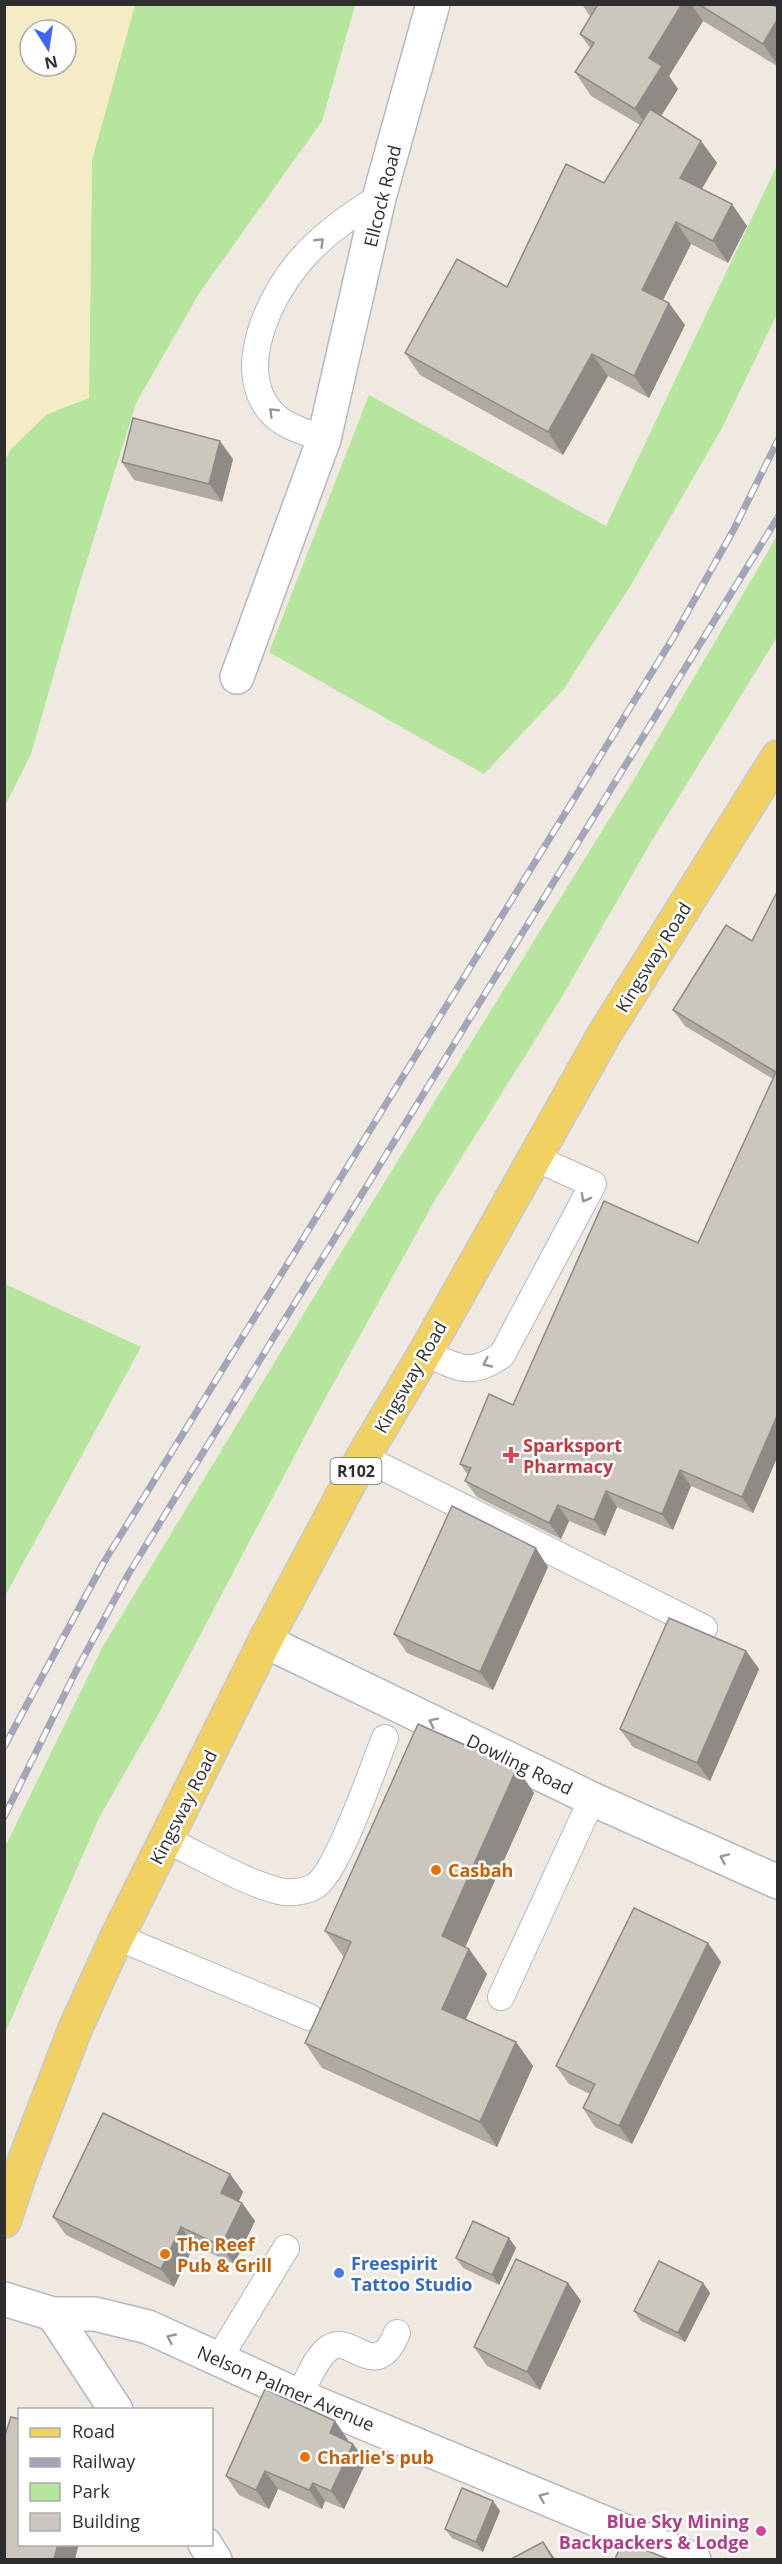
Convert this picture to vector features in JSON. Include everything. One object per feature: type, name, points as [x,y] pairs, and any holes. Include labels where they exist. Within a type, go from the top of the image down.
[{"type":"main road","name":"Kingsway Road","points":[[4,2221],[49,2093],[75,2030],[117,1937],[265,1641],[363,1457],[425,1353],[605,1033],[777,757]]},
{"type":"street","name":"Ellcock Road","points":[[237,677],[324,439],[379,198],[433,4]]},
{"type":"street","name":"Dowling Road","points":[[265,1641],[592,1799],[777,1882]]},
{"type":"street","name":"Nelson Palmer Avenue","points":[[4,2299],[53,2314],[95,2314],[148,2327],[299,2396],[694,2559]]},
{"type":"street","points":[[53,2314],[115,2408]]},
{"type":"street","points":[[206,2546],[215,2559]]},
{"type":"lane","points":[[324,439],[292,427],[272,414],[260,397],[254,361],[259,339],[277,295],[300,261],[347,218],[379,198]]},
{"type":"lane","points":[[425,1353],[460,1368],[484,1368],[502,1355],[593,1184],[535,1158]]},
{"type":"lane","points":[[363,1457],[704,1628]]},
{"type":"lane","points":[[166,1840],[264,1886],[286,1892],[302,1891],[316,1886],[336,1858],[385,1738]]},
{"type":"lane","points":[[501,1997],[592,1799]]},
{"type":"lane","points":[[117,1937],[309,2017]]},
{"type":"lane","points":[[218,2360],[286,2248]]},
{"type":"lane","points":[[299,2396],[324,2353],[331,2347],[344,2345],[377,2357],[387,2351],[397,2332]]},
{"type":"green space","points":[[135,4],[355,5],[322,121],[200,292],[136,403],[78,589],[31,754],[5,806],[5,461],[10,450],[47,414],[89,398],[92,160]]},
{"type":"green space","points":[[777,165],[777,314],[722,428],[631,585],[563,690],[484,774],[269,652],[369,395],[606,526]]},
{"type":"green space","points":[[777,536],[777,637],[651,842],[560,1000],[435,1200],[316,1415],[158,1715],[99,1818],[5,2033],[5,1847],[102,1648],[329,1272],[636,776]]},
{"type":"green space","points":[[5,1284],[141,1347],[5,1596]]},
{"type":"sand","points":[[5,4],[135,5],[92,160],[89,398],[47,414],[10,450],[5,461]]},
{"type":"building","points":[[594,4],[682,4],[649,58],[662,66],[635,109],[575,72],[594,43],[580,34],[597,6]]},
{"type":"building","points":[[698,4],[772,4],[777,8],[777,20],[763,44]]},
{"type":"building","points":[[650,109],[701,141],[680,178],[732,204],[713,241],[676,222],[642,290],[669,303],[634,376],[592,354],[548,432],[405,353],[457,259],[507,287],[566,164],[604,183]]},
{"type":"building","points":[[133,418],[220,441],[209,484],[122,462]]},
{"type":"building","points":[[777,892],[777,1416],[742,1497],[680,1470],[662,1514],[606,1491],[594,1520],[558,1505],[549,1523],[465,1481],[471,1468],[460,1464],[489,1394],[513,1405],[604,1201],[698,1243],[776,1072],[673,1010],[726,925],[752,941]]},
{"type":"building","points":[[452,1506],[536,1548],[480,1672],[394,1634]]},
{"type":"building","points":[[669,1618],[746,1651],[697,1763],[620,1729]]},
{"type":"building","points":[[418,1724],[517,1768],[442,1936],[469,1949],[442,2009],[516,2042],[480,2122],[305,2043],[351,1942],[325,1931]]},
{"type":"building","points":[[634,1908],[708,1943],[619,2126],[583,2108],[595,2084],[556,2066]]},
{"type":"building","points":[[103,2113],[230,2174],[221,2193],[242,2203],[221,2246],[181,2227],[161,2269],[53,2217]]},
{"type":"building","points":[[473,2221],[509,2238],[492,2275],[456,2258]]},
{"type":"building","points":[[516,2259],[568,2283],[527,2372],[474,2347]]},
{"type":"building","points":[[659,2261],[703,2283],[678,2333],[634,2311]]},
{"type":"building","name":"Charlie's pub","points":[[265,2389],[335,2421],[330,2433],[353,2444],[331,2491],[313,2483],[309,2490],[265,2471],[256,2490],[226,2476]]},
{"type":"building","points":[[11,2417],[18,2419],[18,2546],[57,2546],[54,2559],[4,2559],[4,2438]]},
{"type":"building","points":[[462,2488],[493,2501],[476,2542],[445,2529]]},
{"type":"building","points":[[623,2541],[668,2559],[615,2559]]},
{"type":"building","points":[[543,2542],[553,2559],[511,2559]]},
{"type":"railway","points":[[4,1747],[104,1562],[673,638],[734,529],[778,440]]},
{"type":"railway","points":[[4,1817],[75,1673],[129,1573],[778,517]]},
{"type":"place","name":"Sparksport Pharmacy","points":[[511,1455]]},
{"type":"place","name":"Casbah","points":[[436,1870]]},
{"type":"place","name":"The Reef Pub & Grill","points":[[165,2254]]},
{"type":"place","name":"Freespirit Tattoo Studio","points":[[339,2273]]},
{"type":"place","name":"Charlie's pub","points":[[305,2457]]},
{"type":"place","name":"Blue Sky Mining Backpackers & Lodge","points":[[761,2531]]}]
